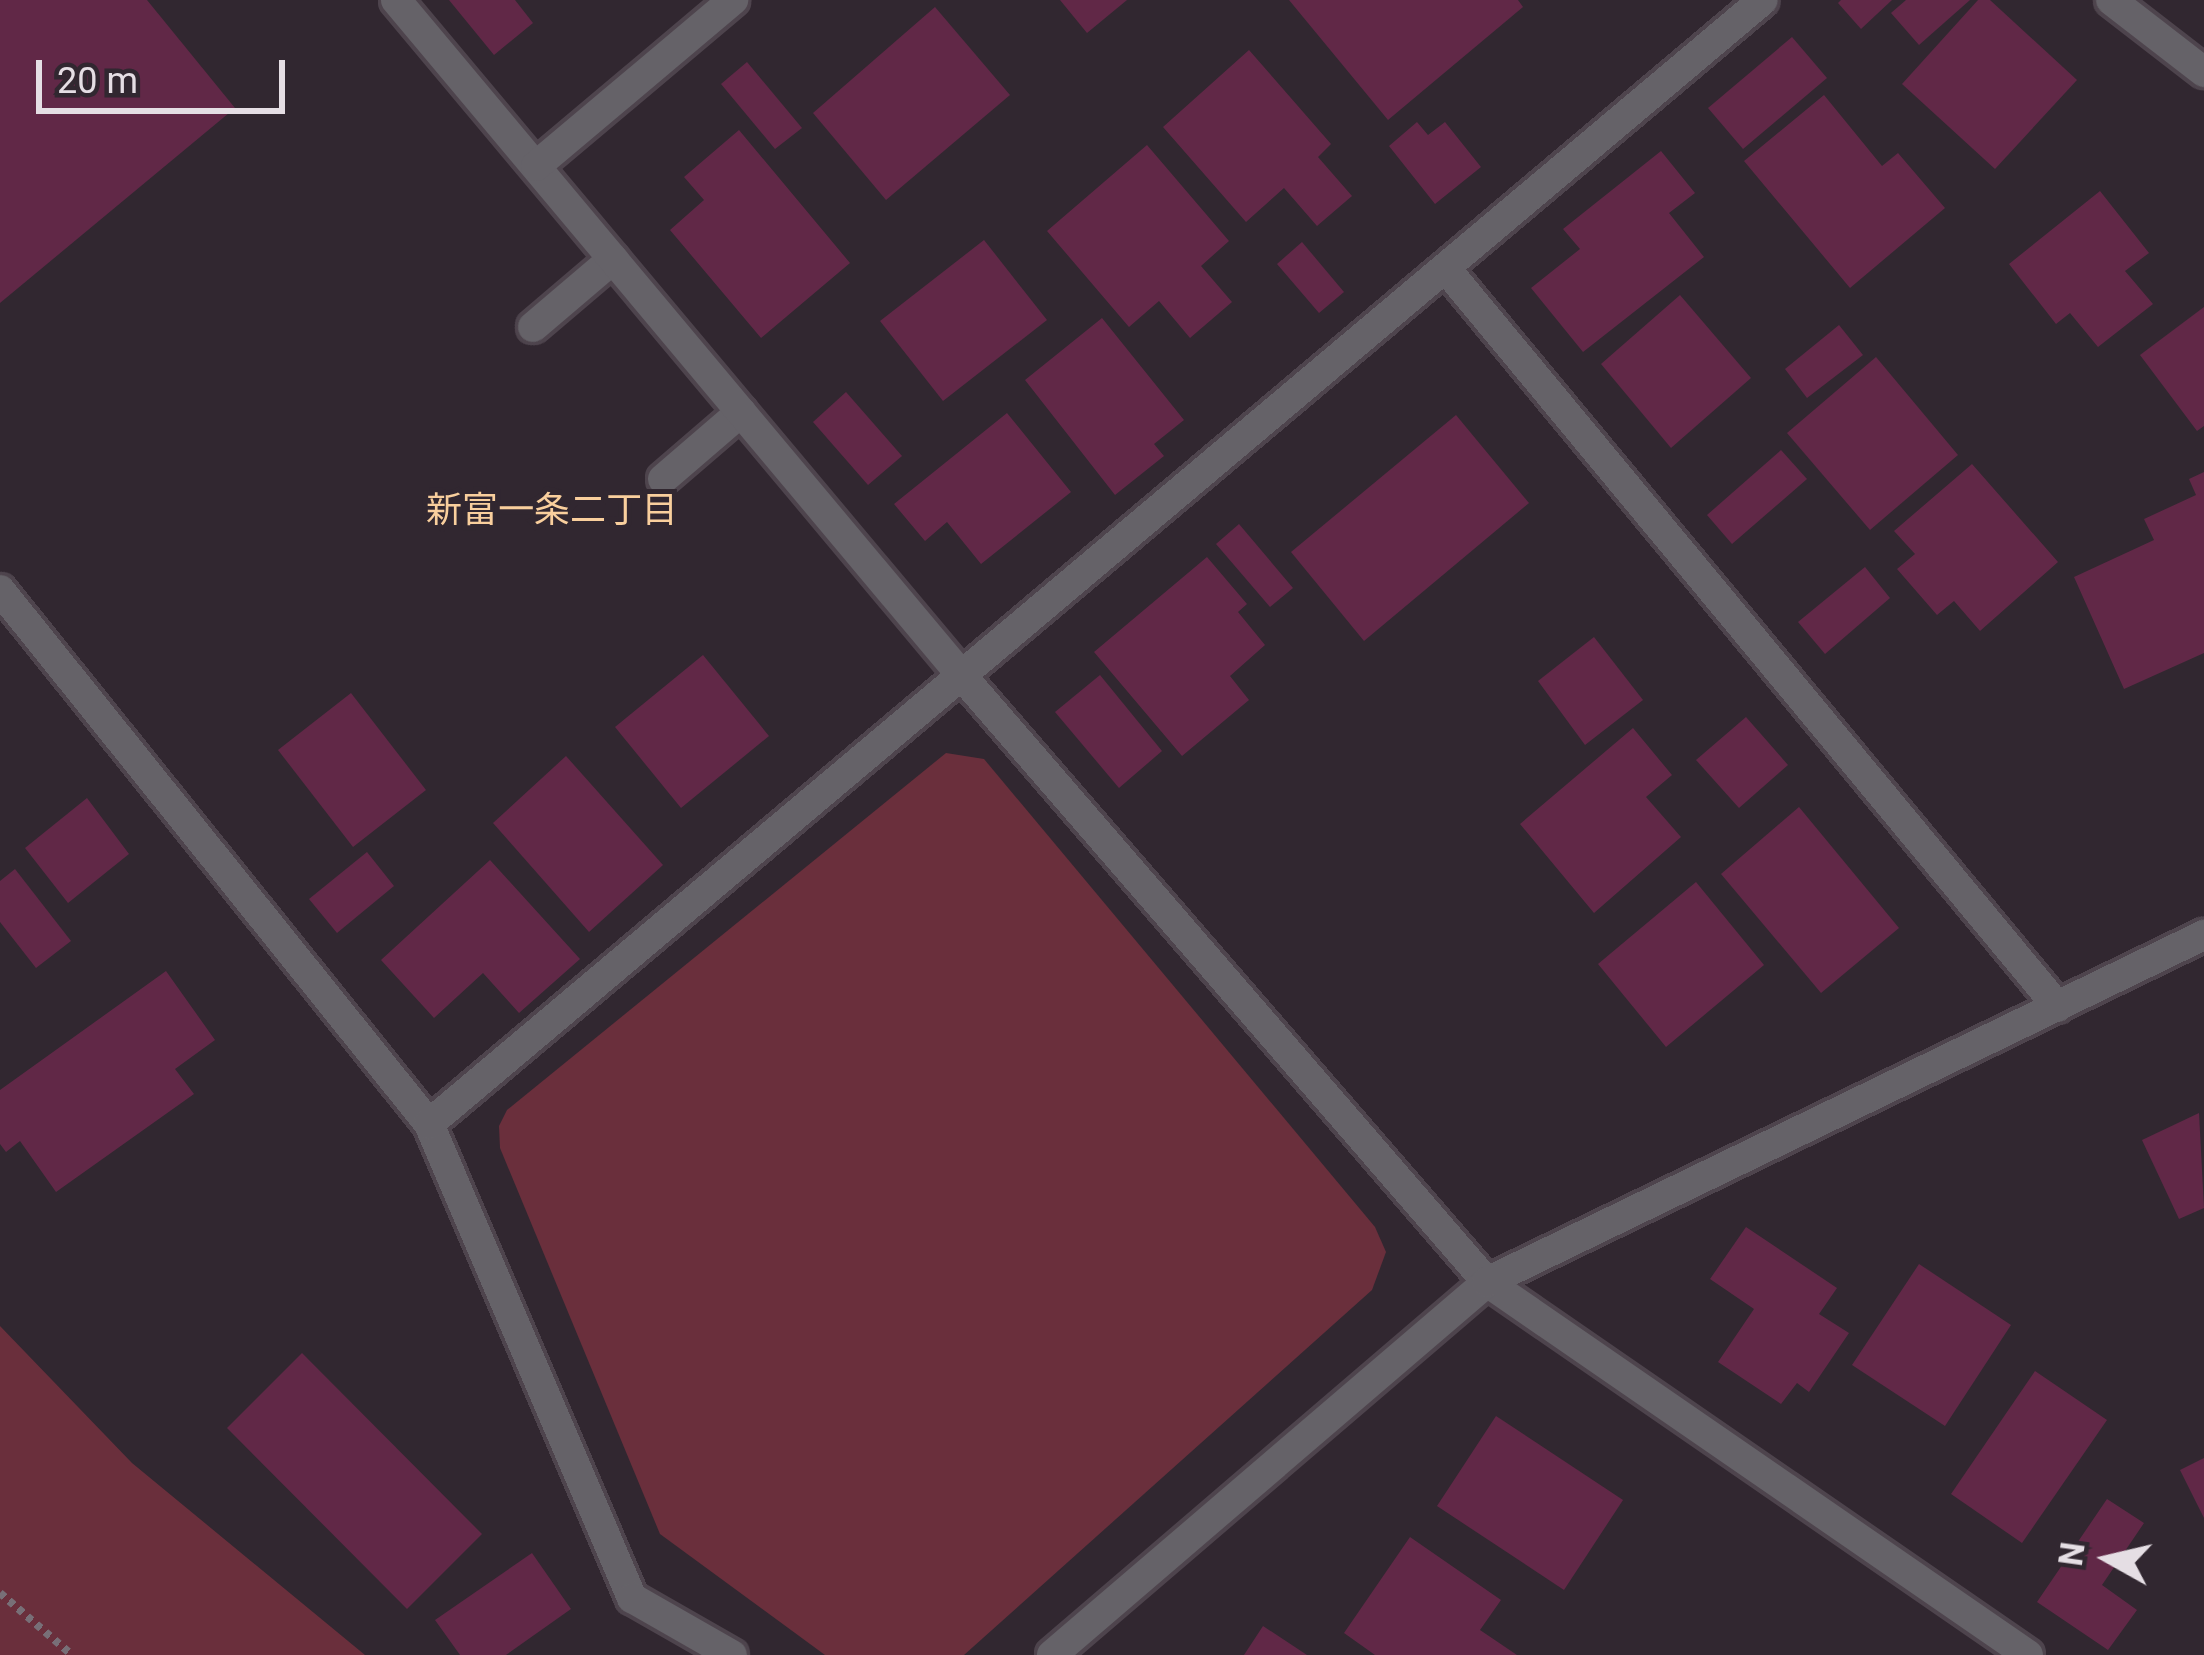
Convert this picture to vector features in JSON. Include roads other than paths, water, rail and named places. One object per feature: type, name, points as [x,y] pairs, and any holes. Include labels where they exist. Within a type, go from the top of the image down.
[{"type":"street","points":[[396,0],[962,676],[1487,1282],[2028,1655]]},
{"type":"street","points":[[536,166],[733,0]]},
{"type":"street","points":[[429,1124],[1762,0]]},
{"type":"street","points":[[2111,0],[2204,72]]},
{"type":"street","points":[[533,327],[613,259]]},
{"type":"street","points":[[1447,270],[2059,1007]]},
{"type":"street","points":[[663,479],[741,412]]},
{"type":"street","points":[[0,590],[429,1124],[632,1598],[732,1655]]},
{"type":"street","points":[[1052,1655],[1487,1282],[2204,935]]},
{"type":"district","name":"新富一条二丁目","points":[[552,511]]}]
